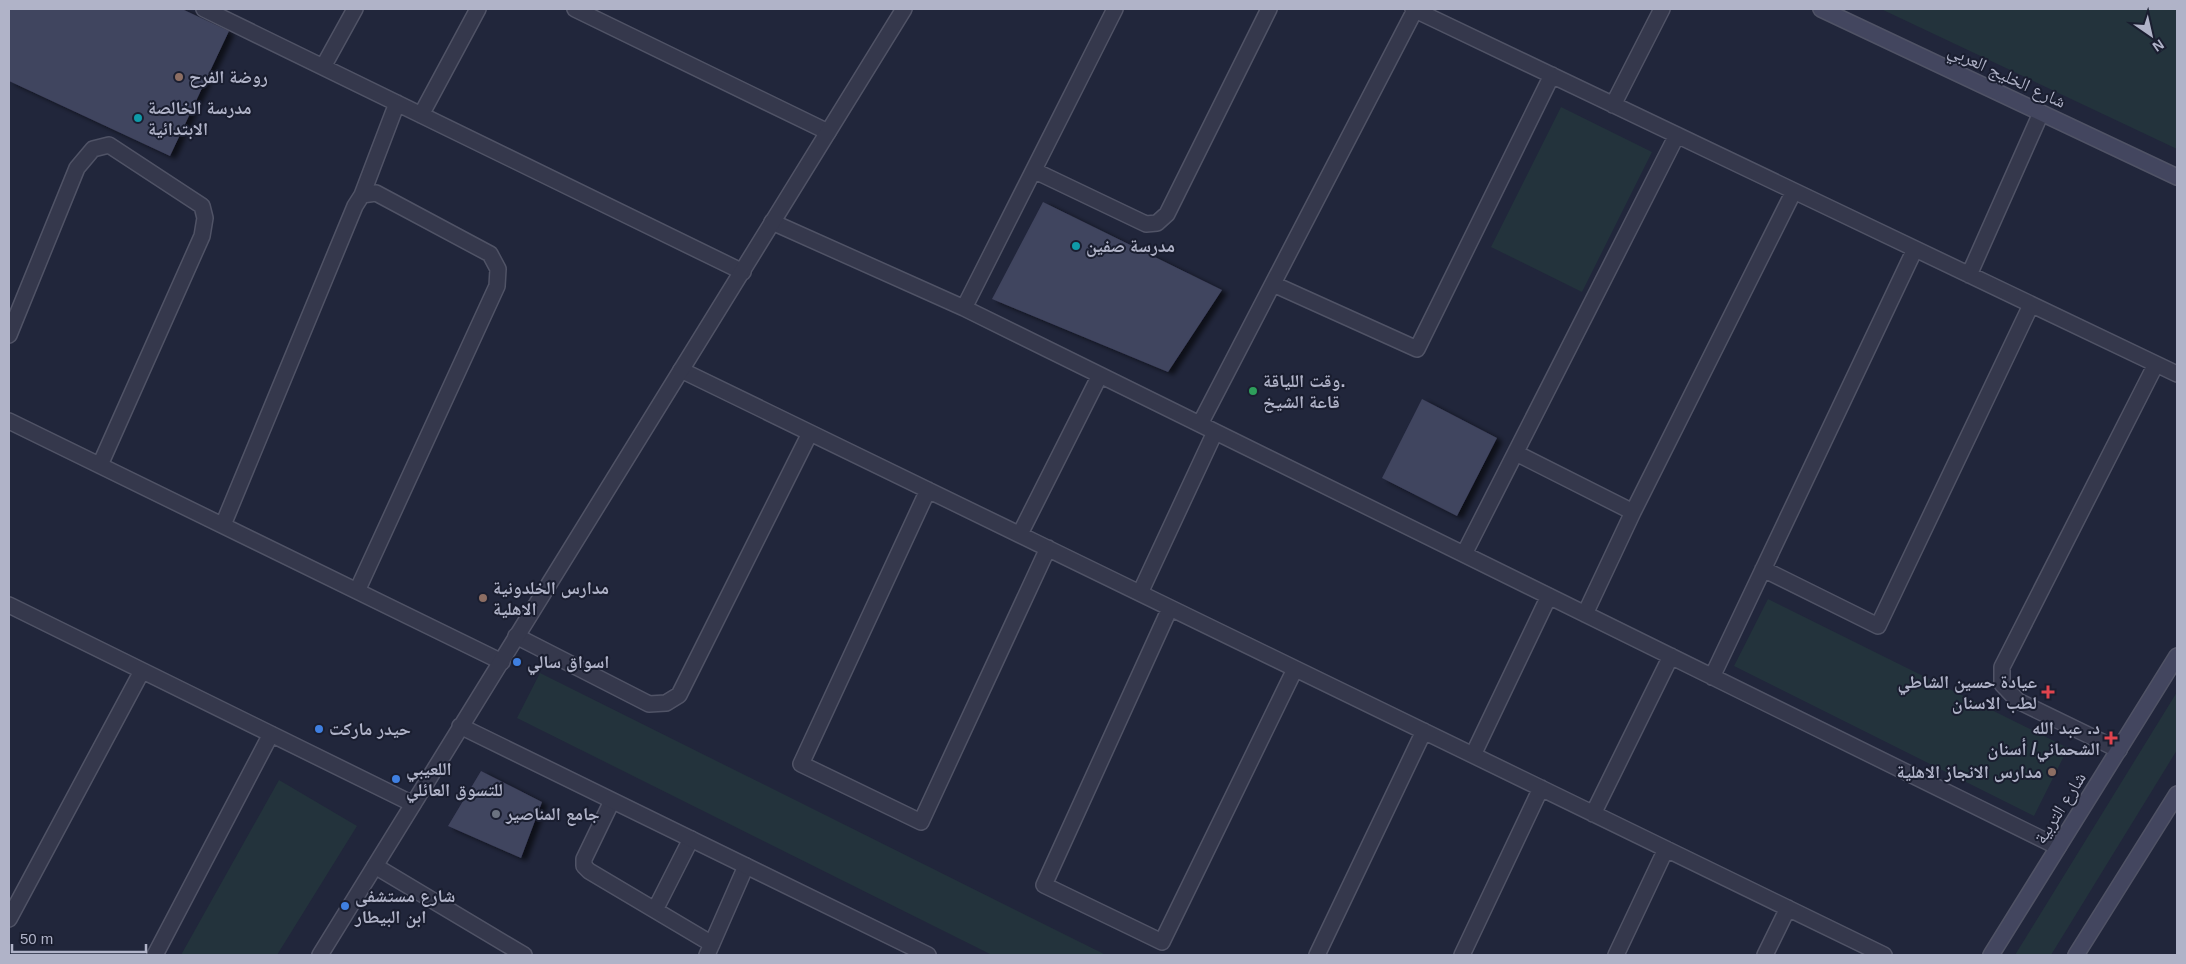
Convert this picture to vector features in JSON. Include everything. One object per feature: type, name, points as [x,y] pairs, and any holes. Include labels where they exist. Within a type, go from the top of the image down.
[{"type":"main road","name":"شارع الخليج العربي","points":[[1821,9],[2177,177]]},
{"type":"main road","name":"شارع التربية","points":[[1991,955],[2177,656]]},
{"type":"main road","points":[[2076,955],[2177,794]]},
{"type":"street","points":[[204,9],[744,272]]},
{"type":"street","points":[[323,67],[355,9]]},
{"type":"street","points":[[421,115],[478,9]]},
{"type":"street","points":[[574,9],[828,132]]},
{"type":"street","points":[[320,955],[681,370],[744,272],[772,222],[904,9]]},
{"type":"street","points":[[964,308],[1035,171],[1115,9]]},
{"type":"street","points":[[1035,171],[1146,224],[1156,223],[1167,214],[1268,9]]},
{"type":"street","points":[[1200,424],[1414,9],[2177,374]]},
{"type":"street","points":[[1613,105],[1662,9]]},
{"type":"street","points":[[1273,284],[1417,349],[1552,75]]},
{"type":"street","points":[[223,525],[355,206],[362,195],[397,103]]},
{"type":"street","points":[[1969,275],[2042,113]]},
{"type":"street","points":[[1464,554],[1677,135]]},
{"type":"street","points":[[9,335],[77,168],[93,149],[109,145],[202,206],[205,218],[202,236],[100,465]]},
{"type":"street","points":[[1585,614],[1794,191]]},
{"type":"street","points":[[357,591],[497,286],[498,269],[490,254],[376,193],[362,195]]},
{"type":"street","points":[[772,222],[964,308],[2058,847]]},
{"type":"street","points":[[1712,677],[1915,249]]},
{"type":"street","points":[[1764,569],[1878,626],[2031,305]]},
{"type":"street","points":[[2119,750],[2018,701],[2002,684],[2002,667],[2156,364]]},
{"type":"street","points":[[681,370],[1884,955]]},
{"type":"street","points":[[1020,534],[1100,375]]},
{"type":"street","points":[[9,420],[502,662]]},
{"type":"street","points":[[1140,593],[1215,432]]},
{"type":"street","points":[[516,636],[649,704],[666,703],[679,695],[810,433]]},
{"type":"street","points":[[1516,453],[1634,512]]},
{"type":"street","points":[[928,490],[801,764],[920,822],[1048,548]]},
{"type":"street","points":[[1473,755],[1549,596]]},
{"type":"street","points":[[10,608],[413,804]]},
{"type":"street","points":[[1170,608],[1044,885],[1162,942],[1295,668]]},
{"type":"street","points":[[1593,814],[1671,656]]},
{"type":"street","points":[[9,919],[142,671]]},
{"type":"street","points":[[460,726],[928,955]]},
{"type":"street","points":[[1317,955],[1424,731]]},
{"type":"street","points":[[155,955],[271,734]]},
{"type":"street","points":[[1462,955],[1541,788]]},
{"type":"street","points":[[612,801],[584,859],[584,866],[589,871],[655,910],[709,950],[746,866]]},
{"type":"street","points":[[655,910],[691,839]]},
{"type":"street","points":[[1616,955],[1666,849]]},
{"type":"street","points":[[375,866],[524,955]]},
{"type":"street","points":[[1765,955],[1788,908]]},
{"type":"shaded area","points":[[1881,9],[2177,9],[2177,149]]},
{"type":"shaded area","points":[[1561,107],[1652,152],[1582,292],[1491,247]]},
{"type":"shaded area","points":[[1768,599],[2068,748],[2034,816],[1734,666]]},
{"type":"shaded area","points":[[540,673],[1106,955],[992,955],[517,718]]},
{"type":"shaded area","points":[[2177,692],[2177,750],[2051,955],[2015,955]]},
{"type":"shaded area","points":[[279,780],[357,826],[277,955],[181,955]]},
{"type":"building","name":"مدرسة الخالصة الابتدائية","points":[[9,9],[182,9],[229,31],[170,156],[9,81]]},
{"type":"building","name":"مدرسة صفين","points":[[1043,202],[1222,290],[1168,372],[992,299]]},
{"type":"building","points":[[1422,399],[1497,438],[1457,516],[1382,478]]},
{"type":"building","name":"جامع المناصير","points":[[481,771],[542,802],[521,858],[448,826]]},
{"type":"place","name":"روضة الفرح","points":[[179,77]]},
{"type":"place","name":"مدرسة الخالصة الابتدائية","points":[[138,118]]},
{"type":"place","name":"مدرسة صفين","points":[[1076,246]]},
{"type":"place","name":"وقت اللياقة. قاعة الشيخ","points":[[1253,391]]},
{"type":"place","name":"مدارس الخلدونية الاهلية","points":[[483,598]]},
{"type":"place","name":"اسواق سالي","points":[[517,662]]},
{"type":"place","name":"عيادة حسين الشاطي لطب الاسنان","points":[[2048,692]]},
{"type":"place","name":"حيدر ماركت","points":[[319,729]]},
{"type":"place","name":"د. عبد الله الشحماني/ أسنان","points":[[2111,738]]},
{"type":"place","name":"مدارس الانجاز الاهلية","points":[[2052,772]]},
{"type":"place","name":"اللعيبي للتسوق العائلي","points":[[396,779]]},
{"type":"place","name":"جامع المناصير","points":[[496,814]]},
{"type":"place","name":"شارع مستشفى ابن البيطار","points":[[345,906]]}]
